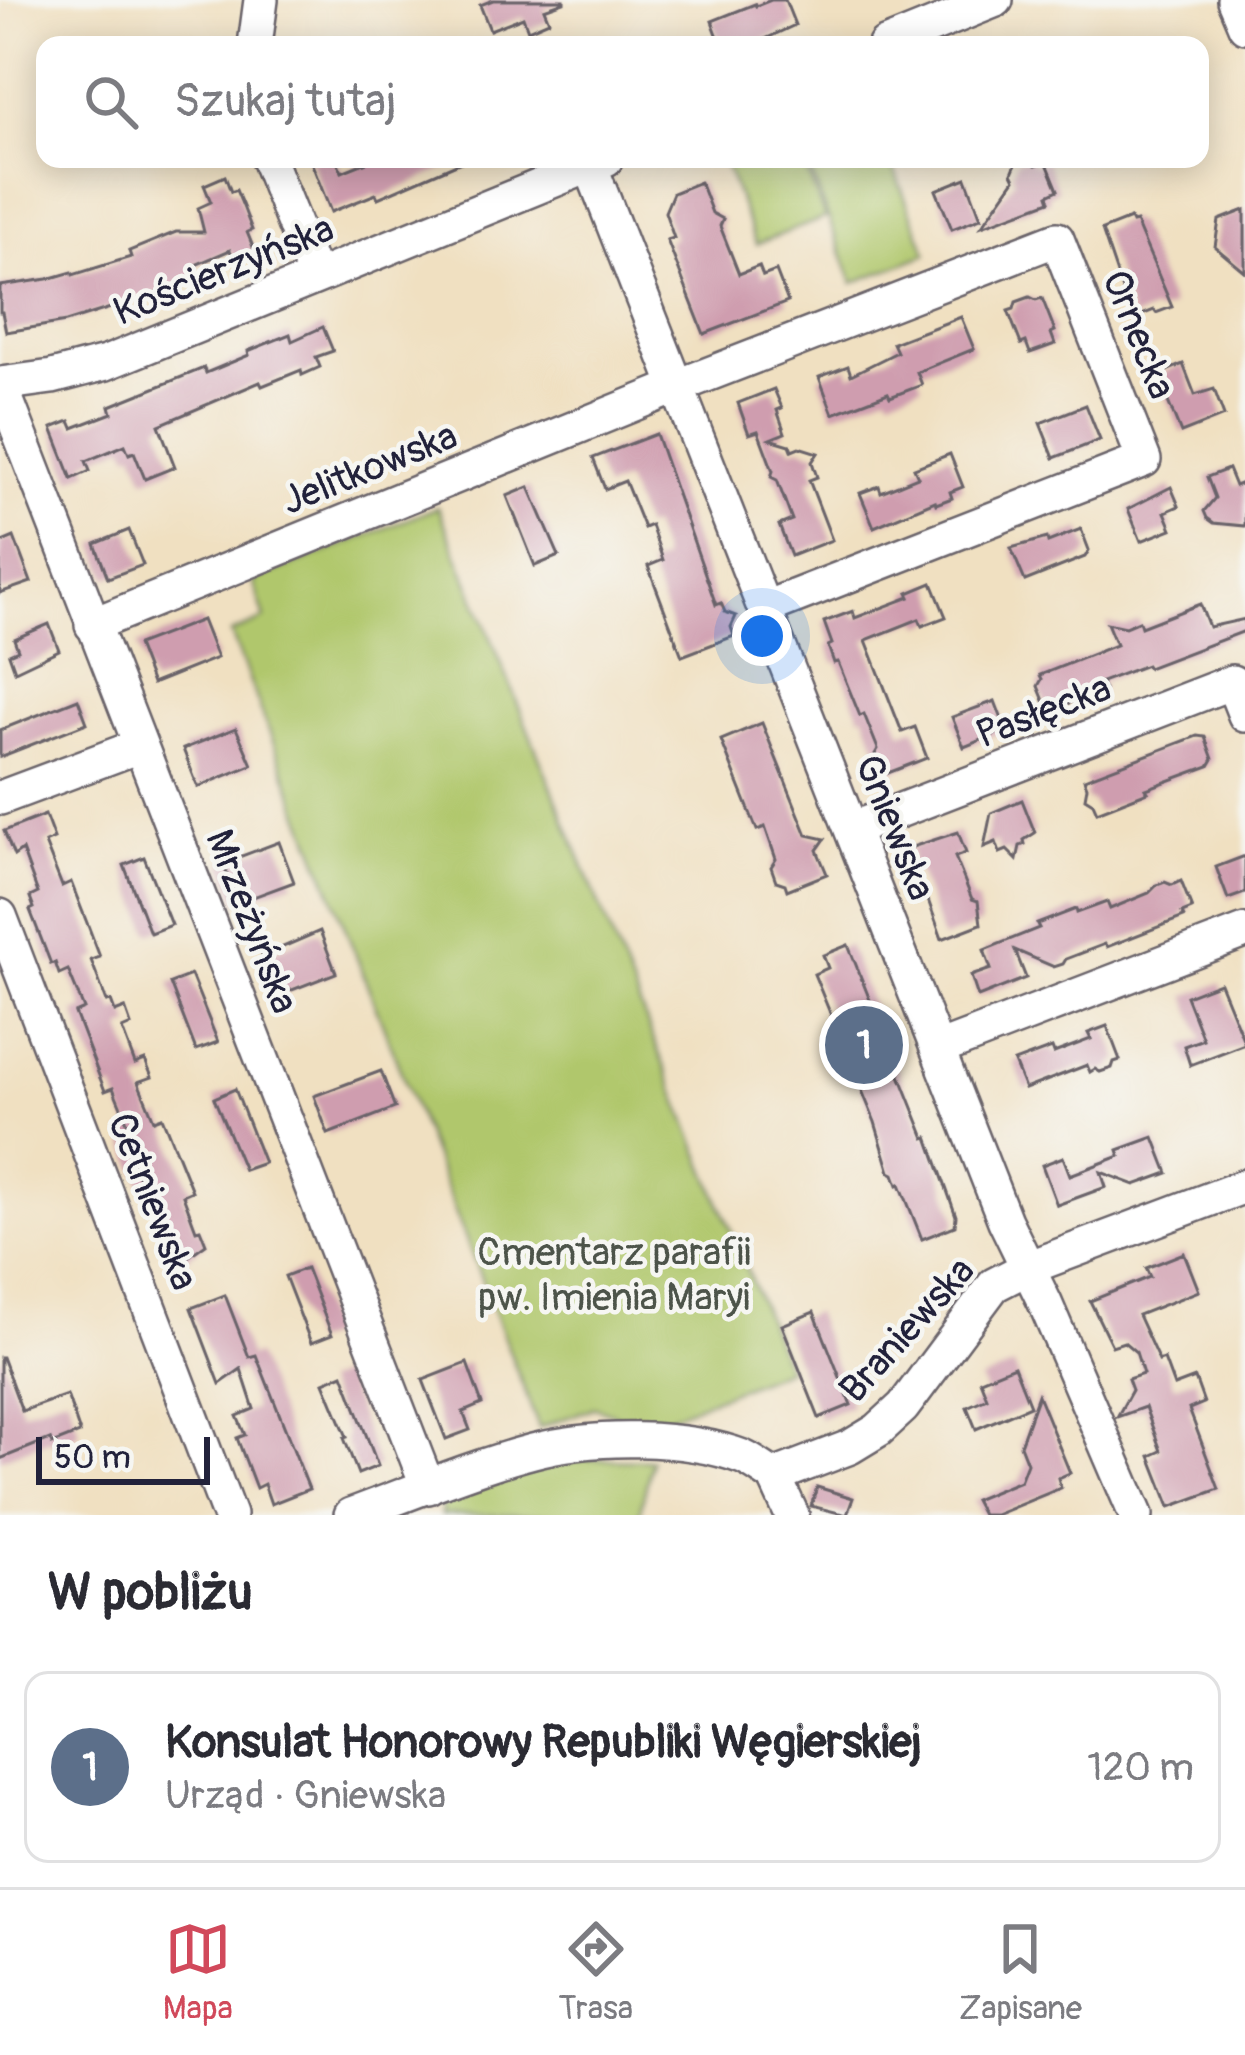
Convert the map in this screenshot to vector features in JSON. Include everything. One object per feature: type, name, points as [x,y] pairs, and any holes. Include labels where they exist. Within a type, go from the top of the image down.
[{"type":"street","points":[[256,36],[261,0]]},
{"type":"street","points":[[907,36],[996,0]]},
{"type":"street","points":[[1234,0],[1245,26]]},
{"type":"street","points":[[272,168],[315,276]]},
{"type":"street","name":"Kościerzyńska","points":[[2,384],[106,363],[583,168]]},
{"type":"street","name":"Gniewska","points":[[600,168],[677,386],[1005,1221],[1136,1515]]},
{"type":"street","name":"Ornecka","points":[[677,386],[1057,239],[1144,460],[765,608]]},
{"type":"street","name":"Mrzeżyńska","points":[[2,384],[421,1498]]},
{"type":"street","name":"Jelitkowska","points":[[92,625],[677,386]]},
{"type":"street","name":"Pasłęcka","points":[[852,829],[1232,682],[1245,715]]},
{"type":"street","points":[[0,798],[140,746]]},
{"type":"street","name":"Cetniewska","points":[[0,916],[230,1515]]},
{"type":"street","points":[[938,1049],[1245,932]]},
{"type":"street","name":"Braniewska","points":[[774,1476],[850,1447],[878,1430],[903,1407],[994,1285],[1245,1186]]},
{"type":"street","points":[[351,1515],[421,1498],[533,1451],[608,1441],[705,1447],[745,1458],[774,1476],[792,1515]]},
{"type":"green space","points":[[727,168],[806,168],[825,218],[756,244]]},
{"type":"green space","points":[[809,168],[894,168],[927,254],[853,283]]},
{"type":"green space","name":"Cmentarz parafii pw. Imienia Maryi","points":[[438,507],[787,1369],[646,1426],[595,1407],[539,1428],[231,633],[265,619],[253,581]]},
{"type":"green space","points":[[586,1459],[652,1460],[639,1515],[441,1515],[442,1505],[451,1496],[543,1467]]},
{"type":"building","points":[[493,0],[564,2],[544,9],[549,21],[528,30],[523,17],[490,30],[480,5]]},
{"type":"building","points":[[785,0],[795,25],[771,36],[718,36],[712,21]]},
{"type":"building","points":[[314,168],[340,168],[342,172],[352,168],[447,168],[378,198],[376,194],[331,212]]},
{"type":"building","points":[[1014,168],[1049,168],[1058,190],[1048,195],[1050,201],[982,226],[1015,179]]},
{"type":"building","points":[[225,176],[244,209],[255,252],[234,260],[230,250],[193,266],[198,277],[152,295],[66,322],[6,332],[0,286],[73,275],[131,257],[129,251],[176,232],[204,232],[198,208],[211,202],[204,185]]},
{"type":"building","points":[[966,178],[981,218],[952,229],[936,190]]},
{"type":"building","points":[[700,182],[712,213],[723,219],[720,226],[739,274],[759,266],[763,276],[776,271],[788,302],[704,334],[667,240],[674,238],[665,212],[673,193]]},
{"type":"building","points":[[1245,210],[1245,272],[1215,247],[1219,220]]},
{"type":"building","points":[[1130,219],[1136,222],[1172,307],[1132,319],[1102,230]]},
{"type":"building","points":[[1030,297],[1042,298],[1055,344],[1030,353],[1026,342],[1021,344],[1008,311]]},
{"type":"building","points":[[961,317],[974,349],[917,372],[922,385],[833,414],[819,377],[848,366],[851,375],[897,352],[893,343]]},
{"type":"building","points":[[323,327],[333,351],[316,357],[320,367],[262,386],[260,382],[159,425],[175,467],[145,479],[134,452],[129,454],[125,445],[86,461],[90,471],[72,479],[52,428],[70,421],[73,428],[112,413],[110,406],[204,368],[206,373],[290,334],[292,341]]},
{"type":"building","points":[[1183,364],[1195,395],[1214,389],[1224,416],[1181,433],[1157,375]]},
{"type":"building","points":[[774,389],[785,433],[770,439],[792,450],[799,447],[818,453],[812,462],[817,477],[809,480],[832,540],[791,556],[779,525],[792,520],[777,480],[771,477],[758,431],[749,434],[738,403]]},
{"type":"building","points":[[1086,405],[1100,440],[1054,458],[1040,423]]},
{"type":"building","points":[[656,434],[716,605],[721,603],[725,612],[736,616],[731,627],[734,636],[682,656],[648,566],[663,560],[651,525],[644,528],[625,481],[605,489],[593,458]]},
{"type":"building","points":[[950,454],[963,487],[950,492],[952,498],[874,527],[860,493],[879,486],[881,492],[918,477],[914,468]]},
{"type":"building","points":[[1228,469],[1235,486],[1245,482],[1245,526],[1214,523],[1204,511],[1215,498],[1207,477]]},
{"type":"building","points":[[529,487],[559,556],[535,566],[507,496]]},
{"type":"building","points":[[1171,487],[1179,506],[1165,512],[1172,529],[1141,541],[1128,509]]},
{"type":"building","points":[[1081,529],[1089,550],[1085,557],[1025,581],[1011,548],[1047,538],[1048,542]]},
{"type":"building","points":[[129,530],[143,565],[108,578],[95,544]]},
{"type":"building","points":[[14,537],[31,582],[0,593],[0,543]]},
{"type":"building","points":[[932,583],[946,617],[922,626],[919,619],[866,640],[902,732],[915,727],[927,758],[888,773],[875,754],[878,749],[864,714],[860,716],[838,662],[834,663],[824,622],[853,611],[855,618],[910,597],[908,593]]},
{"type":"building","points":[[1200,604],[1209,627],[1245,619],[1245,631],[1101,682],[1104,690],[1053,709],[1045,703],[1038,686],[1040,675],[1116,645],[1107,623],[1125,627],[1139,621],[1141,627]]},
{"type":"building","points":[[202,620],[217,658],[152,684],[137,645]]},
{"type":"building","points":[[49,624],[59,650],[15,671],[9,654],[18,650],[14,639]]},
{"type":"building","points":[[78,699],[87,723],[0,757],[0,730]]},
{"type":"building","points":[[995,701],[1006,730],[964,747],[952,717]]},
{"type":"building","points":[[762,723],[807,835],[825,839],[817,850],[827,874],[787,890],[776,881],[771,867],[776,859],[765,827],[757,830],[721,740]]},
{"type":"building","points":[[236,728],[252,765],[198,787],[183,749]]},
{"type":"building","points":[[1205,737],[1213,759],[1209,766],[1097,812],[1085,798],[1084,779]]},
{"type":"building","points":[[1022,800],[1035,833],[1020,846],[1017,860],[1007,850],[1000,853],[996,842],[984,847],[991,813]]},
{"type":"building","points":[[45,815],[54,839],[45,843],[62,886],[71,882],[89,928],[100,957],[91,960],[107,1002],[111,1001],[115,1012],[125,1008],[131,1025],[122,1029],[135,1064],[145,1060],[152,1077],[138,1082],[154,1120],[162,1117],[192,1191],[183,1195],[206,1244],[175,1266],[166,1241],[172,1236],[160,1204],[150,1207],[121,1132],[130,1129],[113,1088],[105,1091],[75,1013],[84,1009],[68,970],[59,974],[55,962],[51,964],[30,910],[34,908],[30,897],[38,893],[22,850],[14,856],[4,831]]},
{"type":"building","points":[[958,832],[966,853],[955,857],[972,899],[978,901],[981,924],[942,939],[916,866],[909,863],[909,848]]},
{"type":"building","points":[[279,842],[294,882],[237,903],[223,863]]},
{"type":"building","points":[[1245,856],[1245,893],[1228,899],[1216,867]]},
{"type":"building","points":[[144,857],[171,925],[150,933],[124,865]]},
{"type":"building","points":[[1181,881],[1192,909],[1182,913],[1184,917],[1054,967],[1015,950],[1026,978],[978,997],[971,976],[991,969],[984,950],[1076,909],[1077,913],[1107,902],[1110,909],[1157,885]]},
{"type":"building","points":[[320,931],[336,973],[274,997],[262,956]]},
{"type":"building","points":[[848,945],[956,1216],[955,1226],[922,1239],[900,1184],[890,1172],[875,1122],[814,974],[828,968],[823,955]]},
{"type":"building","points":[[191,975],[218,1042],[196,1050],[170,983]]},
{"type":"building","points":[[1220,983],[1245,1044],[1190,1065],[1184,1046],[1203,1039],[1186,996]]},
{"type":"building","points":[[1107,1026],[1120,1060],[1112,1068],[1090,1072],[1087,1065],[1025,1089],[1014,1062],[1091,1039],[1088,1033]]},
{"type":"building","points":[[381,1071],[395,1108],[328,1134],[314,1096]]},
{"type":"building","points":[[235,1089],[264,1163],[244,1170],[214,1098]]},
{"type":"building","points":[[1154,1137],[1168,1173],[1135,1185],[1101,1172],[1106,1187],[1057,1205],[1042,1165],[1063,1157],[1070,1175]]},
{"type":"building","points":[[1184,1253],[1199,1291],[1138,1315],[1174,1386],[1195,1378],[1204,1403],[1189,1409],[1219,1489],[1170,1507],[1150,1456],[1161,1451],[1145,1407],[1117,1417],[1132,1390],[1128,1379],[1143,1374],[1136,1352],[1124,1342],[1112,1346],[1090,1301],[1150,1277],[1146,1268]]},
{"type":"building","points":[[306,1268],[332,1335],[311,1343],[285,1276]]},
{"type":"building","points":[[225,1295],[249,1357],[256,1355],[309,1489],[271,1504],[264,1484],[256,1488],[237,1438],[245,1435],[237,1416],[254,1409],[241,1369],[220,1384],[191,1308]]},
{"type":"building","points":[[814,1312],[851,1405],[819,1418],[782,1325]]},
{"type":"building","points":[[0,1357],[22,1411],[67,1395],[80,1433],[0,1459]]},
{"type":"building","points":[[467,1363],[482,1404],[463,1412],[470,1430],[446,1439],[423,1380]]},
{"type":"building","points":[[1014,1366],[1030,1406],[976,1429],[967,1407],[987,1398],[980,1380]]},
{"type":"building","points":[[343,1374],[378,1466],[358,1474],[324,1382]]},
{"type":"building","points":[[1038,1395],[1070,1473],[1058,1478],[1061,1488],[995,1515],[982,1515],[974,1500],[1020,1481],[1027,1463],[1020,1445]]},
{"type":"building","points":[[817,1487],[853,1498],[847,1515],[811,1506]]},
{"type":"place","name":"Konsulat Honorowy Republiki Węgierskiej","points":[[864,1045]]}]
